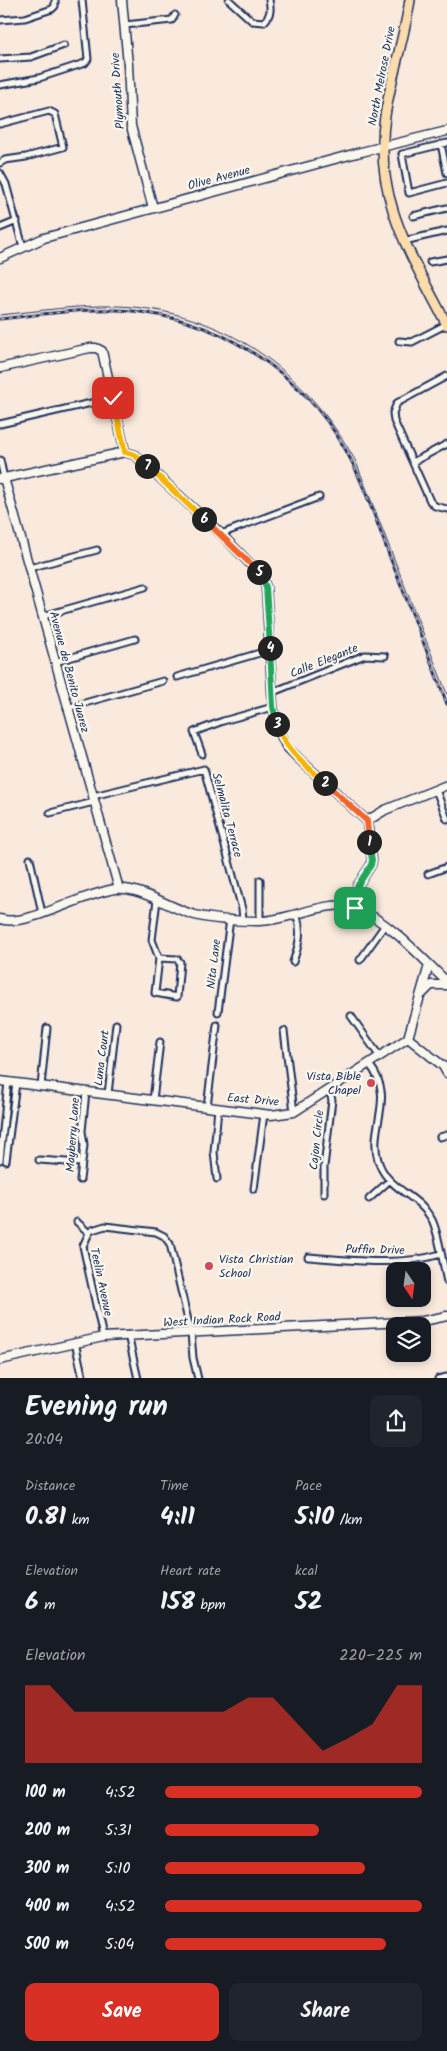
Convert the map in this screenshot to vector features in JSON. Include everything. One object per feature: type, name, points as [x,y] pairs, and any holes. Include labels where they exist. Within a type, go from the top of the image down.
[{"type":"main road","name":"North Melrose Drive","points":[[410,0],[385,116],[383,147],[387,186],[396,224],[403,241],[447,324]]},
{"type":"street","points":[[0,20],[25,18],[52,10],[56,0]]},
{"type":"street","points":[[0,85],[39,78],[85,63],[88,59],[82,0]]},
{"type":"street","name":"Plymouth Drive","points":[[122,0],[131,126],[153,208]]},
{"type":"street","points":[[229,0],[252,21],[257,23],[264,22],[269,16],[271,8],[269,0]]},
{"type":"street","points":[[125,25],[172,20],[175,15]]},
{"type":"street","points":[[0,59],[31,57],[64,46]]},
{"type":"street","points":[[0,124],[49,111],[55,114],[63,147],[26,157],[5,160],[0,164]]},
{"type":"street","name":"Olive Avenue","points":[[0,258],[44,238],[447,131]]},
{"type":"street","points":[[447,143],[402,154],[409,193],[447,184]]},
{"type":"street","points":[[441,144],[447,173]]},
{"type":"street","points":[[0,173],[6,184],[23,247]]},
{"type":"street","points":[[413,216],[447,208]]},
{"type":"street","points":[[0,228],[17,221]]},
{"type":"street","points":[[403,241],[447,231]]},
{"type":"street","points":[[430,262],[447,259]]},
{"type":"street","points":[[399,341],[412,342],[447,324]]},
{"type":"street","points":[[0,368],[90,348],[102,351],[125,452]]},
{"type":"street","points":[[447,376],[402,399],[397,403],[393,413],[394,421],[430,501],[438,508],[447,509]]},
{"type":"street","points":[[0,424],[113,398]]},
{"type":"street","points":[[413,462],[447,444]]},
{"type":"street","points":[[2,478],[125,452],[135,455],[256,568],[263,580],[267,603],[273,707],[279,731],[286,746],[299,760],[367,821],[371,865],[358,885],[349,907]]},
{"type":"street","name":"Avenue de Benito Juarez","points":[[0,460],[2,478],[119,888]]},
{"type":"street","points":[[221,534],[319,497]]},
{"type":"street","points":[[436,515],[438,508]]},
{"type":"street","points":[[29,568],[97,550]]},
{"type":"street","points":[[42,616],[145,587]]},
{"type":"street","points":[[55,662],[135,639]]},
{"type":"street","points":[[177,677],[270,650]]},
{"type":"street","name":"Calle Elegante","points":[[273,692],[365,655],[384,656]]},
{"type":"street","points":[[67,708],[163,681]]},
{"type":"street","points":[[202,754],[194,732],[223,720],[273,707]]},
{"type":"street","name":"Selmalita Terrace","points":[[93,799],[204,769],[242,909],[243,920]]},
{"type":"street","points":[[367,821],[385,810],[447,785]]},
{"type":"street","points":[[436,790],[447,820]]},
{"type":"street","points":[[50,813],[93,799]]},
{"type":"street","points":[[30,859],[42,913]]},
{"type":"street","points":[[428,874],[447,867]]},
{"type":"street","points":[[260,880],[260,921]]},
{"type":"street","points":[[0,919],[7,921],[25,920],[100,891],[119,888],[194,914],[230,919],[278,920],[340,905],[371,916],[385,925],[447,983]]},
{"type":"street","points":[[157,900],[152,940],[159,958],[155,993],[177,996],[181,963],[178,959],[159,958]]},
{"type":"street","points":[[293,962],[299,944],[300,928],[297,916]]},
{"type":"street","name":"Nita Lane","points":[[218,1012],[230,919]]},
{"type":"street","points":[[360,960],[385,925]]},
{"type":"street","points":[[429,965],[408,1038],[443,1066],[447,1073]]},
{"type":"street","points":[[420,996],[431,985],[447,983]]},
{"type":"street","points":[[351,1016],[380,1057]]},
{"type":"street","name":"Luna Court","points":[[108,1094],[116,1024]]},
{"type":"street","points":[[207,1107],[217,1025]]},
{"type":"street","points":[[41,1086],[46,1028]]},
{"type":"street","points":[[284,1031],[294,1112]]},
{"type":"street","name":"East Drive","points":[[8,1082],[264,1114],[287,1114],[294,1112],[408,1038]]},
{"type":"street","points":[[153,1100],[160,1042]]},
{"type":"street","points":[[368,1064],[375,1072],[380,1083],[382,1098],[377,1155],[381,1171],[389,1181],[420,1205],[431,1218],[447,1282]]},
{"type":"street","points":[[3,1161],[8,1082]]},
{"type":"street","name":"Cajon Circle","points":[[324,1194],[324,1167],[332,1100],[329,1089]]},
{"type":"street","name":"Mayberry Lane","points":[[80,1180],[84,1145],[82,1131],[86,1092]]},
{"type":"street","points":[[217,1179],[214,1152],[218,1108]]},
{"type":"street","points":[[254,1188],[264,1114]]},
{"type":"street","points":[[440,1137],[447,1135]]},
{"type":"street","points":[[39,1160],[81,1163]]},
{"type":"street","points":[[369,1199],[389,1181]]},
{"type":"street","points":[[77,1222],[89,1233],[92,1230],[105,1226],[156,1232],[164,1236],[170,1244],[191,1333],[193,1358],[198,1378]]},
{"type":"street","name":"Teelin Avenue","points":[[89,1233],[83,1246],[102,1337]]},
{"type":"street","name":"Puffin Drive","points":[[308,1258],[397,1262],[425,1259],[441,1254]]},
{"type":"street","name":"West Indian Rock Road","points":[[0,1360],[102,1337],[423,1321],[447,1316]]},
{"type":"street","points":[[128,1335],[138,1378]]},
{"type":"street","points":[[75,1342],[83,1378]]},
{"type":"street","points":[[438,1378],[447,1377]]},
{"type":"tram line","points":[[0,315],[88,306],[117,306],[156,310],[192,319],[226,333],[258,351],[287,374],[313,400],[336,429],[356,462],[447,694]]},
{"type":"railway","points":[[0,319],[74,311],[111,310],[147,313],[180,320],[211,331],[241,345],[268,363],[294,384],[317,408],[337,435],[353,464],[368,498],[447,704]]},
{"type":"place","name":"Vista Bible Chapel","points":[[371,1083]]},
{"type":"place","name":"Vista Christian School","points":[[209,1266]]},
{"type":"route","points":[[113,398],[125,452],[135,455],[221,534],[256,568],[261,576],[266,587],[273,707],[279,731],[286,746],[299,760],[367,821],[366,828],[372,860],[352,897],[349,907],[355,908]]}]
